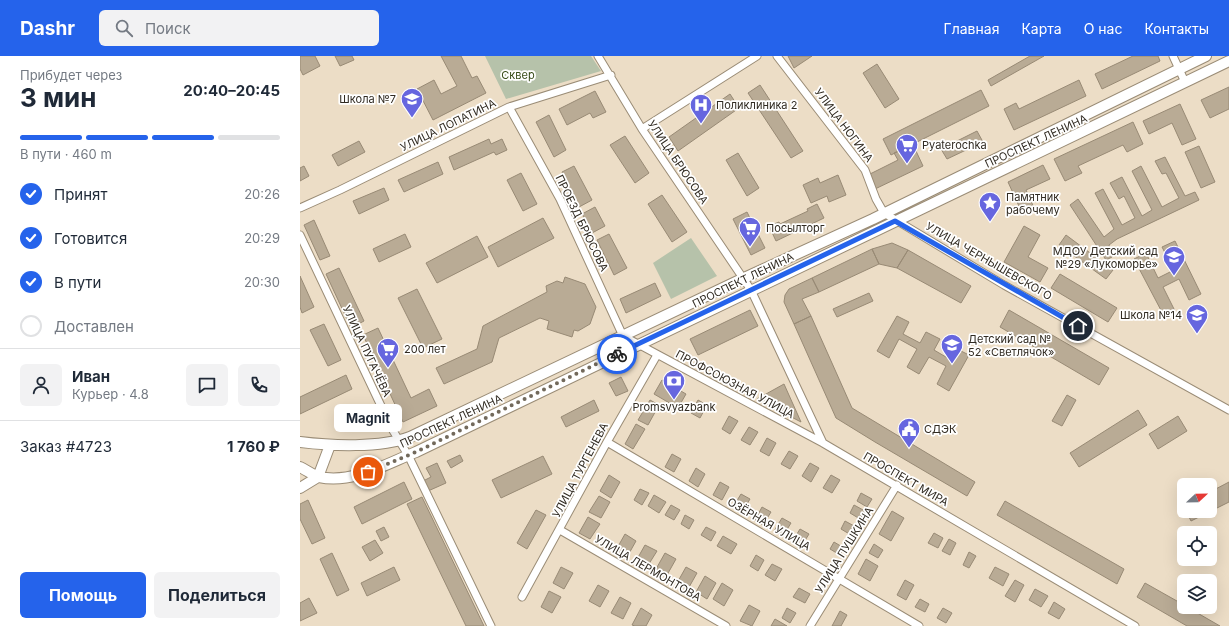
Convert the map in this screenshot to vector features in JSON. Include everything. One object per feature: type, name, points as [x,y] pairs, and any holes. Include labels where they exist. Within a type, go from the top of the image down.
[{"type":"main road","name":"ПРОСПЕКТ ЛЕНИНА","points":[[300,442],[330,445],[398,442],[742,278],[884,213],[1206,56]]},
{"type":"main road","name":"ПРОСПЕКТ ЛЕНИНА","points":[[318,477],[338,479],[355,477],[408,455],[1229,61]]},
{"type":"main road","points":[[300,488],[318,477],[330,445]]},
{"type":"main road","points":[[300,467],[318,477]]},
{"type":"street","name":"УЛИЦА БРЮСОВА","points":[[598,56],[611,75],[642,129],[742,278]]},
{"type":"street","points":[[642,129],[757,56]]},
{"type":"street","name":"УЛИЦА НОГИНА","points":[[777,56],[865,170],[876,199],[884,213]]},
{"type":"street","points":[[1173,56],[1185,82]]},
{"type":"street","name":"УЛИЦА ЛОПАТИНА","points":[[300,208],[509,107],[611,75]]},
{"type":"street","name":"ПРОЕЗД БРЮСОВА","points":[[509,107],[560,199],[623,336]]},
{"type":"street","name":"УЛИЦА ЧЕРНЫШЕВСКОГО","points":[[884,213],[895,221],[1004,285],[1229,410]]},
{"type":"street","name":"УЛИЦА ПУГАЧЁВА","points":[[300,235],[398,442],[408,455],[491,626]]},
{"type":"street","points":[[742,278],[751,290],[823,443]]},
{"type":"street","points":[[623,336],[637,345]]},
{"type":"street","name":"ПРОФСОЮЗНАЯ УЛИЦА","points":[[637,345],[657,354],[823,443]]},
{"type":"street","name":"УЛИЦА ТУРГЕНЕВА","points":[[522,597],[657,354]]},
{"type":"street","name":"ОЗЁРНАЯ УЛИЦА","points":[[607,442],[838,577],[918,626]]},
{"type":"street","name":"ПРОСПЕКТ МИРА","points":[[823,443],[1136,626]]},
{"type":"street","name":"УЛИЦА ПУШКИНА","points":[[810,626],[838,577],[897,485]]},
{"type":"street","name":"УЛИЦА ЛЕРМОНТОВА","points":[[560,530],[726,626]]},
{"type":"green space","name":"Сквер","points":[[485,56],[591,56],[601,71],[506,99]]},
{"type":"green space","points":[[691,238],[717,276],[671,299],[653,263]]},
{"type":"building","points":[[300,56],[315,56],[320,66],[303,75],[300,69]]},
{"type":"building","points":[[335,56],[352,56],[354,60],[340,66]]},
{"type":"building","points":[[441,56],[461,56],[472,78],[477,76],[486,93],[433,120],[417,89],[434,80],[441,94],[457,86]]},
{"type":"building","points":[[788,56],[812,56],[794,68]]},
{"type":"building","points":[[1030,56],[1044,56],[991,86],[988,80]]},
{"type":"building","points":[[1133,56],[1158,56],[1160,61],[1102,89],[1095,74]]},
{"type":"building","points":[[877,64],[899,99],[885,108],[863,73]]},
{"type":"building","points":[[1079,80],[1086,96],[1014,130],[1004,109],[1016,103],[1019,109]]},
{"type":"building","points":[[760,85],[803,151],[791,158],[748,93]]},
{"type":"building","points":[[1229,87],[1229,109],[1210,118],[1201,100]]},
{"type":"building","points":[[981,90],[989,106],[891,155],[883,139]]},
{"type":"building","points":[[595,91],[606,112],[593,118],[590,113],[567,125],[559,109]]},
{"type":"building","points":[[730,94],[739,108],[678,151],[669,137]]},
{"type":"building","points":[[1180,104],[1196,139],[1182,145],[1172,123],[1149,134],[1143,121]]},
{"type":"building","points":[[549,115],[566,150],[554,157],[536,122]]},
{"type":"building","points":[[1133,122],[1143,144],[1127,152],[1123,145],[1078,166],[1082,173],[1065,181],[1054,159]]},
{"type":"building","points":[[977,131],[983,142],[947,159],[941,149]]},
{"type":"building","points":[[625,136],[649,173],[635,183],[610,145]]},
{"type":"building","points":[[489,139],[491,144],[502,139],[507,150],[496,155],[494,152],[454,170],[449,157]]},
{"type":"building","points":[[359,141],[365,152],[338,166],[332,155]]},
{"type":"building","points":[[1199,146],[1215,182],[1201,188],[1185,152]]},
{"type":"building","points":[[907,147],[910,153],[916,151],[923,166],[875,189],[868,175],[898,160],[894,153]]},
{"type":"building","points":[[738,153],[759,188],[747,196],[726,160]]},
{"type":"building","points":[[1165,157],[1185,196],[1195,192],[1199,200],[1117,239],[1109,245],[1112,257],[1106,260],[1070,205],[1078,199],[1104,237],[1114,229],[1095,193],[1103,189],[1122,225],[1135,218],[1124,196],[1119,199],[1110,183],[1122,177],[1142,216],[1152,210],[1132,171],[1141,166],[1162,207],[1179,198],[1166,173],[1162,174],[1155,161]]},
{"type":"building","points":[[438,162],[443,174],[404,192],[398,180]]},
{"type":"building","points":[[1043,165],[1050,179],[1026,190],[1035,210],[1023,215],[1008,182]]},
{"type":"building","points":[[304,166],[309,176],[300,181],[300,168]]},
{"type":"building","points":[[574,166],[592,200],[579,207],[562,172]]},
{"type":"building","points":[[521,173],[537,204],[523,211],[507,180]]},
{"type":"building","points":[[838,175],[846,195],[829,202],[827,196],[811,203],[803,185],[818,178],[820,183]]},
{"type":"building","points":[[384,188],[389,200],[359,214],[353,201]]},
{"type":"building","points":[[662,195],[687,232],[672,242],[648,204]]},
{"type":"building","points":[[817,204],[824,218],[776,241],[769,226],[779,222],[780,224],[808,211],[807,209]]},
{"type":"building","points":[[595,207],[605,226],[592,233],[582,214]]},
{"type":"building","points":[[747,212],[765,248],[751,255],[733,219]]},
{"type":"building","points":[[543,218],[554,238],[498,267],[488,247]]},
{"type":"building","points":[[314,220],[330,256],[320,260],[304,225]]},
{"type":"building","points":[[1024,226],[1040,235],[1028,257],[1048,268],[1040,282],[1004,262]]},
{"type":"building","points":[[405,234],[411,247],[379,262],[373,249]]},
{"type":"building","points":[[609,234],[627,268],[614,275],[597,240]]},
{"type":"building","points":[[1066,235],[1113,270],[1106,279],[1059,245]]},
{"type":"building","points":[[477,236],[488,257],[437,283],[426,263]]},
{"type":"building","points":[[1175,241],[1201,294],[1189,300],[1179,279],[1163,287],[1175,311],[1164,316],[1134,259],[1146,253],[1158,278],[1174,270],[1162,247]]},
{"type":"building","points":[[892,243],[908,250],[897,268],[879,264],[872,249]]},
{"type":"building","points":[[872,249],[879,264],[819,292],[812,278]]},
{"type":"building","points":[[908,250],[971,286],[961,303],[897,268]]},
{"type":"building","points":[[339,268],[364,321],[351,328],[326,274]]},
{"type":"building","points":[[1060,274],[1117,308],[1108,322],[1051,288]]},
{"type":"building","points":[[300,276],[314,307],[302,313],[300,307]]},
{"type":"building","points":[[565,277],[585,284],[596,307],[590,324],[578,331],[574,330],[572,337],[547,329],[549,321],[540,318],[499,338],[492,362],[444,384],[436,368],[477,349],[483,326],[547,292],[546,286],[557,281],[563,283]]},
{"type":"building","points":[[812,278],[819,292],[802,299],[811,316],[794,324],[784,302],[785,295],[789,289]]},
{"type":"building","points":[[655,283],[661,296],[626,313],[620,299]]},
{"type":"building","points":[[417,289],[442,339],[423,348],[398,298]]},
{"type":"building","points":[[869,293],[873,301],[837,317],[833,309]]},
{"type":"building","points":[[750,310],[758,326],[698,355],[690,339]]},
{"type":"building","points":[[1009,310],[1109,368],[1099,385],[1000,327]]},
{"type":"building","points":[[811,316],[852,408],[975,482],[967,496],[836,418],[794,324]]},
{"type":"building","points":[[897,316],[909,322],[903,334],[920,343],[926,332],[940,339],[934,350],[951,360],[957,349],[969,355],[949,391],[937,384],[946,366],[929,357],[919,374],[907,367],[917,349],[899,339],[889,358],[877,351]]},
{"type":"building","points":[[324,324],[341,360],[328,366],[310,330]]},
{"type":"building","name":"200 лет","points":[[378,328],[411,398],[429,389],[437,406],[403,422],[363,335]]},
{"type":"building","points":[[346,375],[352,389],[300,414],[300,397]]},
{"type":"building","points":[[621,377],[628,391],[616,396],[609,383]]},
{"type":"building","name":"Promsvyazbank","points":[[662,380],[686,394],[678,408],[654,394]]},
{"type":"building","points":[[784,384],[801,422],[757,399]]},
{"type":"building","points":[[1067,395],[1076,400],[1062,426],[1052,421]]},
{"type":"building","points":[[594,400],[599,411],[566,427],[561,417]]},
{"type":"building","points":[[650,400],[659,405],[648,425],[638,420]]},
{"type":"building","points":[[698,400],[707,405],[700,418],[691,413]]},
{"type":"building","points":[[1138,410],[1147,425],[1079,467],[1070,453]]},
{"type":"building","points":[[729,416],[738,421],[730,434],[722,429]]},
{"type":"building","points":[[1178,416],[1187,431],[1158,449],[1149,434]]},
{"type":"building","points":[[636,424],[645,429],[633,449],[625,444]]},
{"type":"building","points":[[749,427],[758,432],[750,445],[741,440]]},
{"type":"building","points":[[767,438],[776,443],[769,456],[760,451]]},
{"type":"building","points":[[789,451],[798,456],[790,469],[781,464]]},
{"type":"building","points":[[672,454],[681,459],[674,472],[665,467]]},
{"type":"building","points":[[460,455],[463,461],[451,468],[447,461]]},
{"type":"building","points":[[543,456],[552,474],[501,498],[492,480]]},
{"type":"building","points":[[437,463],[446,483],[428,491],[423,481],[431,477],[426,468]]},
{"type":"building","points":[[810,463],[819,468],[811,482],[802,476]]},
{"type":"building","points":[[696,468],[705,474],[698,487],[689,481]]},
{"type":"building","points":[[609,475],[620,482],[611,498],[600,491]]},
{"type":"building","points":[[831,475],[840,480],[832,493],[823,488]]},
{"type":"building","points":[[404,482],[412,499],[362,524],[354,507]]},
{"type":"building","points":[[720,482],[729,487],[722,500],[713,495]]},
{"type":"building","points":[[1229,482],[1229,502],[1217,508],[1217,488]]},
{"type":"building","points":[[640,489],[649,493],[642,505],[634,500]]},
{"type":"building","points":[[861,493],[872,499],[867,507],[857,501]]},
{"type":"building","points":[[741,494],[750,499],[742,512],[733,507]]},
{"type":"building","points":[[654,495],[666,502],[659,513],[648,506]]},
{"type":"building","points":[[599,496],[610,502],[601,518],[589,512]]},
{"type":"building","points":[[422,497],[484,626],[466,626],[407,504]]},
{"type":"building","points":[[308,500],[325,538],[312,544],[300,519],[300,504]]},
{"type":"building","points":[[1005,501],[1124,569],[1117,584],[997,515]]},
{"type":"building","points":[[671,505],[680,510],[674,520],[665,515]]},
{"type":"building","points":[[854,505],[865,511],[860,519],[850,513]]},
{"type":"building","points":[[762,507],[771,512],[763,525],[755,520]]},
{"type":"building","points":[[536,510],[546,515],[527,549],[517,543]]},
{"type":"building","points":[[892,511],[904,518],[891,541],[879,534]]},
{"type":"building","points":[[685,515],[694,520],[689,529],[681,524]]},
{"type":"building","points":[[588,517],[600,524],[590,539],[579,533]]},
{"type":"building","points":[[782,518],[791,523],[783,536],[774,531]]},
{"type":"building","points":[[1190,518],[1197,518],[1191,521]]},
{"type":"building","points":[[845,521],[856,527],[851,535],[841,529]]},
{"type":"building","points":[[384,527],[389,537],[381,541],[376,531]]},
{"type":"building","points":[[706,527],[716,532],[711,541],[701,535]]},
{"type":"building","points":[[800,529],[809,534],[801,547],[792,542]]},
{"type":"building","points":[[934,533],[943,538],[938,548],[928,543]]},
{"type":"building","points":[[625,534],[636,541],[627,557],[616,550]]},
{"type":"building","points":[[723,536],[737,544],[731,554],[717,546]]},
{"type":"building","points":[[949,539],[956,543],[950,555],[942,551]]},
{"type":"building","points":[[375,540],[383,553],[370,561],[362,547]]},
{"type":"building","points":[[834,542],[844,548],[840,555],[830,549]]},
{"type":"building","points":[[874,544],[883,550],[878,558],[869,553]]},
{"type":"building","points":[[645,545],[657,551],[647,567],[636,561]]},
{"type":"building","points":[[969,552],[976,556],[969,568],[963,565]]},
{"type":"building","points":[[332,553],[349,590],[337,596],[320,559]]},
{"type":"building","points":[[665,553],[676,559],[667,575],[656,569]]},
{"type":"building","points":[[756,555],[764,560],[758,571],[750,566]]},
{"type":"building","points":[[866,559],[878,566],[870,581],[858,574]]},
{"type":"building","points":[[772,564],[782,569],[775,581],[765,575]]},
{"type":"building","points":[[394,567],[400,580],[367,596],[361,583]]},
{"type":"building","points":[[561,567],[573,573],[564,589],[553,583]]},
{"type":"building","points":[[686,567],[697,573],[688,589],[677,583]]},
{"type":"building","points":[[995,567],[1009,574],[1003,586],[989,578]]},
{"type":"building","points":[[705,576],[716,583],[707,599],[696,592]]},
{"type":"building","points":[[905,580],[914,585],[906,600],[897,595]]},
{"type":"building","points":[[1015,580],[1024,585],[1015,602],[1005,596]]},
{"type":"building","points":[[722,583],[733,590],[724,606],[713,599]]},
{"type":"building","points":[[1145,583],[1177,601],[1177,614],[1199,614],[1220,626],[1187,626],[1137,597]]},
{"type":"building","points":[[598,585],[609,591],[600,607],[589,601]]},
{"type":"building","points":[[799,588],[810,594],[805,603],[793,597]]},
{"type":"building","points":[[1035,589],[1048,596],[1041,607],[1029,600]]},
{"type":"building","points":[[549,591],[561,597],[552,613],[541,607]]},
{"type":"building","points":[[620,597],[631,603],[623,619],[611,613]]},
{"type":"building","points":[[309,598],[317,613],[300,621],[300,603]]},
{"type":"building","points":[[920,599],[929,604],[925,612],[915,607]]},
{"type":"building","points":[[1054,602],[1065,609],[1059,619],[1048,613]]},
{"type":"building","points":[[749,605],[760,611],[752,626],[740,621]]},
{"type":"building","points":[[641,608],[652,615],[646,626],[632,625]]},
{"type":"building","points":[[787,608],[796,613],[790,623],[782,618]]},
{"type":"building","points":[[943,608],[952,613],[946,623],[937,618]]},
{"type":"building","points":[[840,611],[847,615],[841,626],[832,626]]},
{"type":"building","points":[[775,619],[787,626],[771,626]]},
{"type":"way so far","points":[[368,472],[416,452],[617,354]]},
{"type":"place","name":"Школа №7","points":[[412,118]]},
{"type":"place","name":"Поликлиника 2","points":[[701,124]]},
{"type":"place","name":"Pyaterochka","points":[[907,164]]},
{"type":"place","name":"Памятник рабочему","points":[[990,222]]},
{"type":"place","name":"Посылторг","points":[[750,248]]},
{"type":"place","name":"МДОУ Детский сад №29 «Лукоморье»","points":[[1174,276]]},
{"type":"place","name":"Школа №14","points":[[1197,334]]},
{"type":"place","name":"Детский сад № 52 «Светлячок»","points":[[952,364]]},
{"type":"place","name":"200 лет","points":[[388,368]]},
{"type":"place","name":"Promsvyazbank","points":[[674,400]]},
{"type":"place","name":"СДЭК","points":[[909,448]]},
{"type":"place","name":"Magnit","points":[[368,472]]},
{"type":"route","points":[[617,354],[895,221],[908,226],[1004,285],[1078,326]]}]
